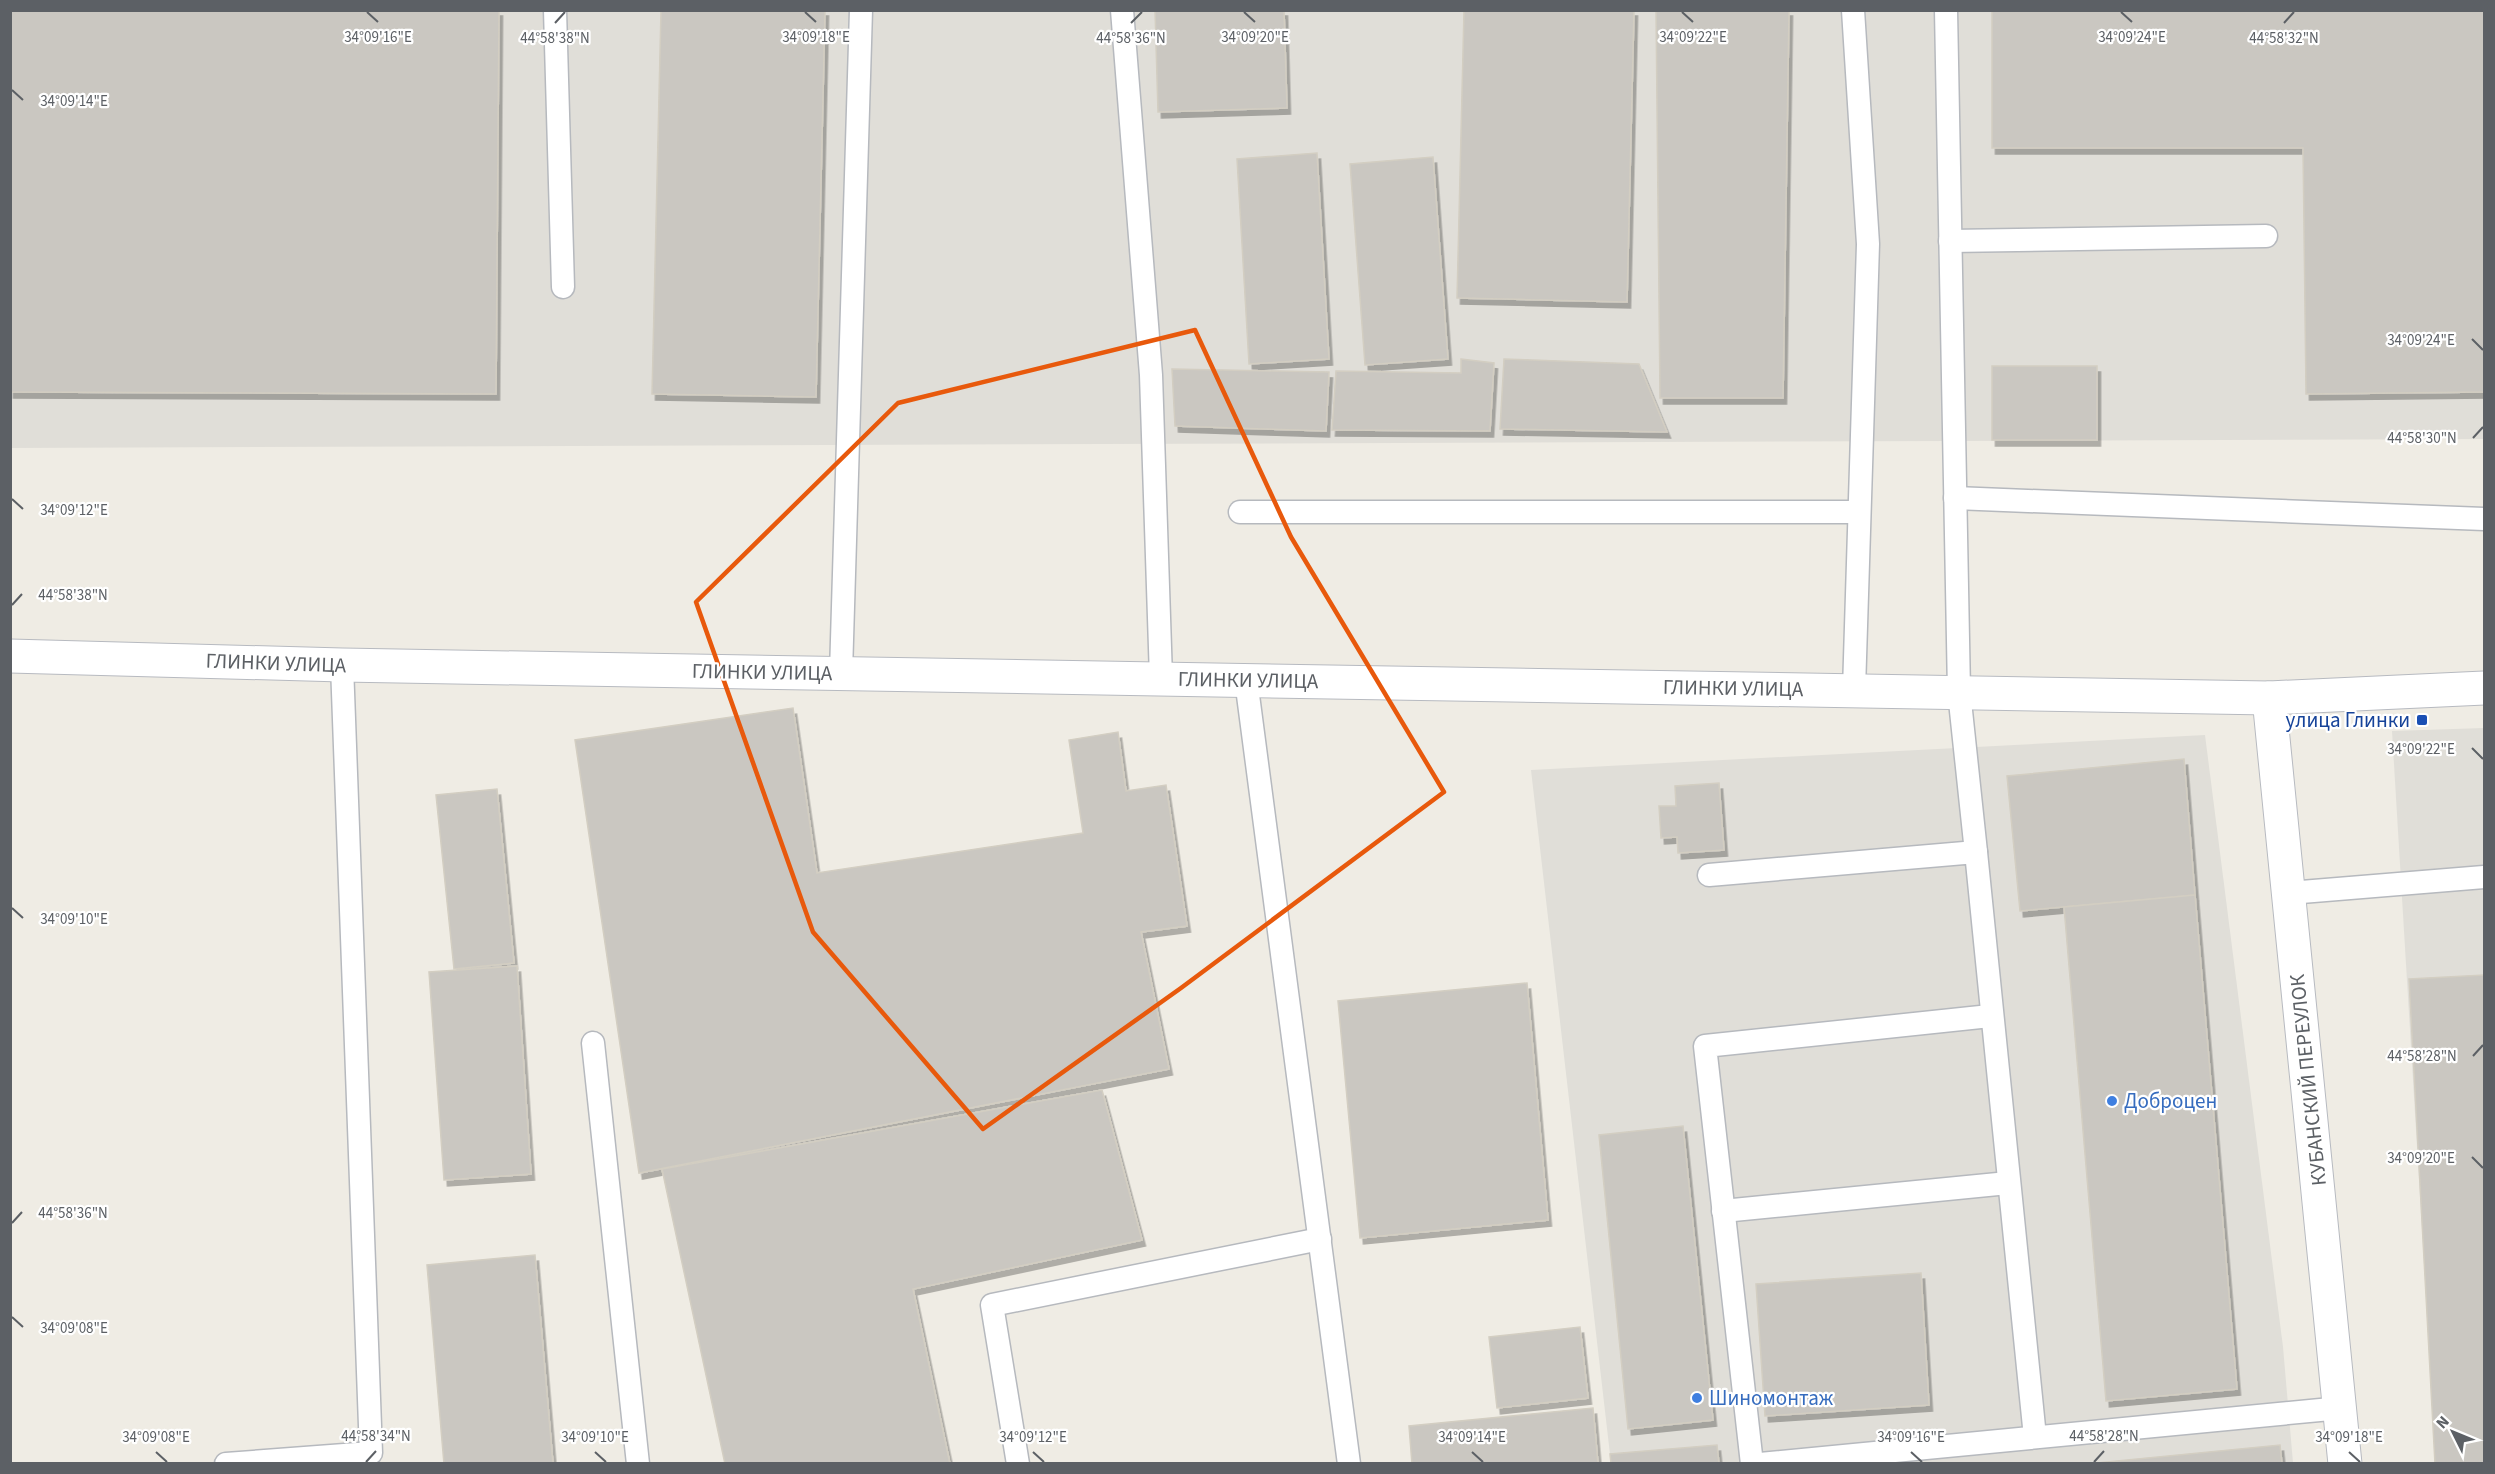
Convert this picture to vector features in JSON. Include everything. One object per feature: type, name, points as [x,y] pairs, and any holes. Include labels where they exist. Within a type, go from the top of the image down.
[{"type":"main road","name":"ГЛИНКИ УЛИЦА","points":[[10,656],[342,665],[2269,698],[2484,688]]},
{"type":"main road","name":"КУБАНСКИЙ ПЕРЕУЛОК","points":[[2269,698],[2345,1464]]},
{"type":"lane","points":[[555,10],[563,287]]},
{"type":"lane","points":[[841,673],[861,10]]},
{"type":"lane","points":[[1122,10],[1150,375],[1161,678]]},
{"type":"lane","points":[[1853,10],[1868,244],[1854,690]]},
{"type":"lane","points":[[1946,10],[1959,692],[1990,1016],[2035,1437]]},
{"type":"lane","points":[[1950,241],[2266,236]]},
{"type":"lane","points":[[1955,498],[2484,519]]},
{"type":"lane","points":[[1240,512],[1859,512]]},
{"type":"lane","points":[[226,1464],[371,1453],[342,665]]},
{"type":"lane","points":[[1246,680],[1349,1464]]},
{"type":"lane","points":[[1708,875],[1976,852]]},
{"type":"lane","points":[[2289,893],[2484,877]]},
{"type":"lane","points":[[1752,1464],[1705,1046],[1990,1016]]},
{"type":"lane","points":[[592,1043],[638,1464]]},
{"type":"lane","points":[[1723,1210],[2008,1183]]},
{"type":"lane","points":[[1018,1464],[992,1305],[1320,1239]]},
{"type":"lane","points":[[1760,1464],[2341,1408]]},
{"type":"highlighted area","points":[[1195,330],[1291,537],[1444,792],[1181,988],[983,1129],[813,932],[696,602],[898,403]]},
{"type":"shaded area","points":[[10,11],[2484,11],[2484,439],[11,448]]},
{"type":"shaded area","points":[[2484,728],[2484,1463],[2436,1463],[2392,731]]},
{"type":"shaded area","points":[[2205,735],[2283,1347],[2293,1463],[1611,1463],[1531,770]]},
{"type":"building","points":[[10,10],[499,10],[496,394],[10,392]]},
{"type":"building","points":[[661,10],[825,10],[816,397],[652,394]]},
{"type":"building","points":[[1155,10],[1284,10],[1287,108],[1158,112]]},
{"type":"building","points":[[1464,10],[1634,10],[1627,302],[1457,298]]},
{"type":"building","points":[[1656,10],[1789,10],[1783,398],[1660,398]]},
{"type":"building","points":[[1992,10],[2484,10],[2484,392],[2306,394],[2303,148],[1992,148]]},
{"type":"building","points":[[1317,153],[1329,359],[1249,364],[1237,159]]},
{"type":"building","points":[[1433,157],[1448,359],[1365,365],[1350,164]]},
{"type":"building","points":[[1461,359],[1494,363],[1490,431],[1332,430],[1336,371],[1461,373]]},
{"type":"building","points":[[1504,359],[1639,364],[1667,432],[1500,429]]},
{"type":"building","points":[[1992,366],[2097,366],[2097,440],[1992,440]]},
{"type":"building","points":[[1172,369],[1329,372],[1326,431],[1175,426]]},
{"type":"building","points":[[793,708],[817,873],[1083,833],[1069,740],[1118,732],[1126,791],[1166,785],[1187,926],[1141,932],[1169,1069],[639,1173],[575,740]]},
{"type":"building","points":[[2184,759],[2195,895],[2020,911],[2007,776]]},
{"type":"building","points":[[1719,783],[1724,850],[1678,853],[1677,837],[1661,838],[1659,806],[1676,806],[1675,786]]},
{"type":"building","points":[[497,789],[514,963],[454,969],[436,795]]},
{"type":"building","points":[[2195,895],[2237,1389],[2106,1401],[2064,907]]},
{"type":"building","points":[[517,966],[531,1174],[444,1180],[429,972]]},
{"type":"building","points":[[2484,975],[2484,1464],[2435,1464],[2409,979]]},
{"type":"building","points":[[1527,983],[1548,1220],[1360,1238],[1338,1001]]},
{"type":"building","points":[[1102,1090],[1142,1240],[913,1289],[950,1464],[725,1464],[662,1169]]},
{"type":"building","points":[[1683,1126],[1713,1420],[1628,1429],[1599,1135]]},
{"type":"building","points":[[535,1255],[553,1464],[444,1464],[427,1265]]},
{"type":"building","points":[[1921,1273],[1929,1405],[1765,1416],[1756,1284]]},
{"type":"building","points":[[1580,1327],[1588,1398],[1497,1408],[1489,1337]]},
{"type":"building","points":[[1593,1408],[1598,1464],[1412,1464],[1409,1426]]},
{"type":"building","points":[[1717,1445],[1719,1464],[1611,1464],[1610,1454]]},
{"type":"building","points":[[2280,1445],[2282,1464],[2086,1464]]},
{"type":"place","name":"улица Глинки","points":[[2422,720]]},
{"type":"place","name":"Доброцен","points":[[2112,1101]]},
{"type":"place","name":"Шиномонтаж","points":[[1697,1398]]}]
